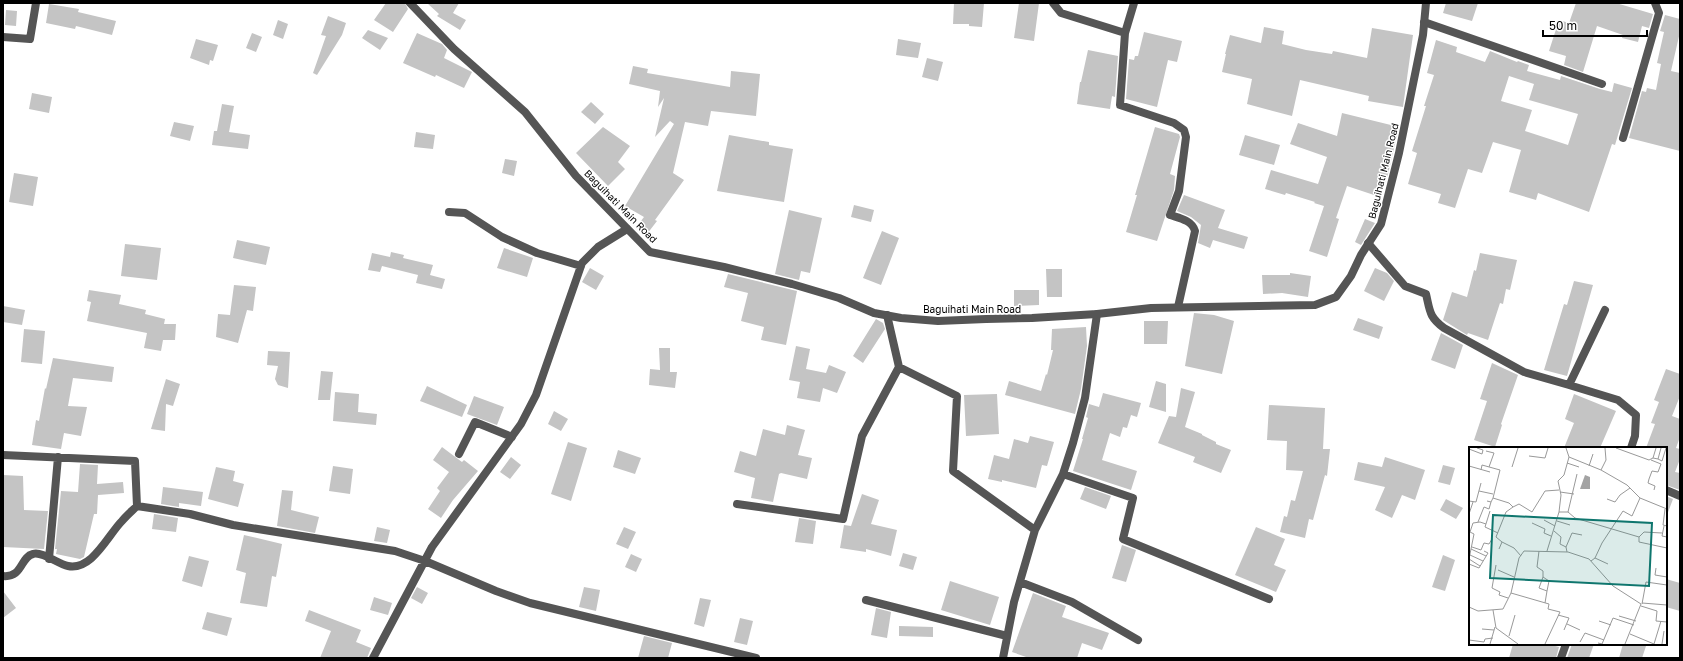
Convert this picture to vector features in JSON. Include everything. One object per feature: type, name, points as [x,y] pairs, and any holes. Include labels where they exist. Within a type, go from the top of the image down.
[{"type":"street","points":[[3,37],[30,39],[36,3]]},
{"type":"street","name":"Baguihati Main Road","points":[[410,3],[454,49],[525,112],[576,176],[650,252],[724,267],[792,284],[839,298],[874,313],[938,321],[986,318],[1032,318],[1097,314],[1151,308],[1315,305],[1336,297],[1351,276],[1368,243],[1381,224],[1399,153],[1424,22],[1426,3]]},
{"type":"street","points":[[1053,3],[1061,13],[1125,33]]},
{"type":"street","points":[[1134,3],[1125,33],[1120,104],[1174,123],[1184,130],[1186,137],[1179,191],[1170,215],[1188,222],[1194,226],[1195,231],[1178,307]]},
{"type":"street","points":[[1624,138],[1659,13],[1655,3]]},
{"type":"street","points":[[1424,22],[1602,84]]},
{"type":"street","points":[[449,212],[465,213],[502,237],[537,253],[581,266]]},
{"type":"street","points":[[373,658],[432,547],[521,424],[536,395],[581,266],[598,247],[627,229]]},
{"type":"street","points":[[1368,243],[1404,286],[1426,294],[1434,320],[1444,328],[1524,372],[1618,400],[1636,415],[1635,436],[1631,447]]},
{"type":"street","points":[[1569,385],[1605,310]]},
{"type":"street","points":[[1003,658],[1014,602],[1035,530],[1063,474],[1073,444],[1085,398],[1097,314]]},
{"type":"street","points":[[738,504],[843,519],[862,436],[899,367],[887,315]]},
{"type":"street","points":[[899,367],[957,396],[953,471],[1035,530]]},
{"type":"street","points":[[459,454],[475,422],[512,437]]},
{"type":"street","points":[[3,455],[135,460],[137,506],[121,521],[107,542],[82,565],[69,566],[34,553],[28,557],[18,571],[13,575],[3,576]]},
{"type":"street","points":[[49,559],[58,457]]},
{"type":"street","points":[[1063,474],[1133,498],[1123,539],[1269,600]]},
{"type":"street","points":[[1667,490],[1680,496]]},
{"type":"street","points":[[137,506],[190,514],[233,525],[395,551],[425,561],[530,603],[756,658]]},
{"type":"street","points":[[1020,582],[1072,602],[1138,640]]},
{"type":"street","points":[[866,600],[1007,636]]},
{"type":"street","points":[[1561,658],[1566,645]]},
{"type":"building","points":[[386,3],[405,3],[408,9],[393,32],[374,20]]},
{"type":"building","points":[[427,3],[459,3],[453,13],[466,20],[460,30],[437,16],[439,14]]},
{"type":"building","points":[[954,3],[984,3],[982,27],[969,26],[969,24],[953,24]]},
{"type":"building","points":[[1019,3],[1039,3],[1034,41],[1014,38]]},
{"type":"building","points":[[1446,3],[1478,3],[1472,21],[1443,13]]},
{"type":"building","points":[[1576,3],[1616,3],[1653,14],[1649,28],[1642,26],[1638,42],[1622,38],[1623,35],[1597,26],[1583,72],[1564,65],[1566,56],[1549,51],[1559,20],[1569,23]]},
{"type":"building","points":[[49,4],[79,9],[78,12],[116,21],[112,35],[76,26],[75,29],[46,23]]},
{"type":"building","points":[[6,10],[17,11],[16,26],[5,25]]},
{"type":"building","points":[[1665,15],[1680,19],[1680,32],[1671,71],[1680,73],[1680,151],[1629,138],[1642,91],[1646,92],[1647,88],[1656,90],[1661,64],[1657,63],[1664,32],[1660,31]]},
{"type":"building","points":[[328,16],[346,23],[342,35],[317,75],[313,73],[326,36],[321,35]]},
{"type":"building","points":[[278,20],[288,24],[283,39],[273,35]]},
{"type":"building","points":[[1264,27],[1284,31],[1282,44],[1306,50],[1332,54],[1333,51],[1367,58],[1372,28],[1413,35],[1403,107],[1368,101],[1369,96],[1300,80],[1292,116],[1247,104],[1252,79],[1222,72],[1225,54],[1230,35],[1261,43]]},
{"type":"building","points":[[368,30],[388,38],[380,50],[362,38]]},
{"type":"building","points":[[1144,32],[1182,41],[1177,62],[1168,60],[1157,107],[1126,99],[1129,59],[1134,60],[1135,56],[1138,56]]},
{"type":"building","points":[[252,33],[262,37],[256,52],[246,48]]},
{"type":"building","points":[[417,33],[442,44],[447,50],[444,58],[472,72],[464,88],[436,75],[435,77],[403,63]]},
{"type":"building","points":[[196,39],[218,45],[213,61],[210,60],[209,65],[190,58]]},
{"type":"building","points":[[898,39],[921,43],[918,58],[896,55]]},
{"type":"building","points":[[1436,40],[1457,47],[1456,52],[1485,62],[1490,51],[1517,62],[1518,61],[1529,65],[1527,71],[1560,80],[1561,76],[1612,92],[1614,83],[1632,88],[1615,145],[1612,144],[1589,212],[1538,193],[1536,200],[1509,192],[1521,150],[1493,142],[1482,173],[1468,169],[1455,208],[1438,203],[1441,194],[1408,184],[1417,153],[1412,151],[1434,75],[1427,73]],"holes":[[[1509,76],[1534,84],[1529,100],[1578,114],[1568,145],[1525,131],[1532,110],[1501,101]]]},
{"type":"building","points":[[1088,50],[1118,56],[1115,97],[1112,96],[1110,109],[1077,104],[1080,82]]},
{"type":"building","points":[[927,58],[943,62],[938,81],[922,77]]},
{"type":"building","points":[[633,66],[648,69],[647,73],[730,87],[731,71],[760,74],[756,116],[711,111],[708,126],[685,122],[673,173],[684,180],[655,220],[657,221],[647,234],[637,226],[644,217],[625,206],[674,124],[670,121],[655,137],[664,98],[658,107],[660,91],[629,84]]},
{"type":"building","points":[[32,93],[52,97],[49,113],[29,109]]},
{"type":"building","points":[[591,102],[604,114],[595,124],[581,112]]},
{"type":"building","points":[[222,104],[234,106],[229,132],[250,135],[248,149],[212,145],[214,131],[217,131]]},
{"type":"building","points":[[1342,113],[1399,127],[1388,174],[1380,197],[1347,186],[1336,218],[1339,219],[1327,257],[1309,251],[1324,206],[1286,193],[1285,195],[1265,189],[1271,170],[1318,184],[1327,157],[1290,144],[1298,123],[1337,136]]},
{"type":"building","points":[[174,122],[194,126],[190,141],[170,136]]},
{"type":"building","points":[[603,127],[630,146],[618,162],[625,169],[608,186],[576,153]]},
{"type":"building","points":[[1155,127],[1179,134],[1180,137],[1170,174],[1175,176],[1174,190],[1157,241],[1126,232]]},
{"type":"building","points":[[416,132],[435,135],[433,149],[414,147]]},
{"type":"building","points":[[729,135],[769,142],[769,145],[793,149],[784,202],[717,191]]},
{"type":"building","points":[[1245,135],[1280,145],[1274,165],[1239,155]]},
{"type":"building","points":[[505,159],[517,161],[514,176],[502,173]]},
{"type":"building","points":[[14,173],[38,177],[33,206],[9,202]]},
{"type":"building","points":[[1184,195],[1225,210],[1218,228],[1248,237],[1244,249],[1213,240],[1210,248],[1198,243],[1201,225],[1191,217],[1177,211]]},
{"type":"building","points":[[854,205],[874,210],[871,222],[851,217]]},
{"type":"building","points":[[789,210],[822,218],[810,273],[801,271],[799,280],[775,274]]},
{"type":"building","points":[[1365,219],[1375,223],[1361,245],[1355,242]]},
{"type":"building","points":[[882,231],[899,238],[881,285],[863,278]]},
{"type":"building","points":[[237,240],[270,247],[266,265],[233,258]]},
{"type":"building","points":[[125,244],[161,248],[157,280],[121,276]]},
{"type":"building","points":[[504,248],[533,258],[527,277],[497,268]]},
{"type":"building","points":[[391,252],[404,255],[403,258],[433,265],[430,275],[445,279],[442,289],[416,283],[418,275],[382,266],[380,272],[368,270],[372,253],[390,257]]},
{"type":"building","points":[[1480,253],[1517,260],[1510,290],[1506,289],[1503,304],[1500,303],[1488,340],[1468,333],[1467,335],[1443,320],[1452,292],[1467,297],[1474,270],[1476,271]]},
{"type":"building","points":[[590,268],[604,276],[596,290],[582,282]]},
{"type":"building","points":[[1375,268],[1387,273],[1394,281],[1384,301],[1364,291]]},
{"type":"building","points":[[1046,269],[1062,269],[1062,297],[1047,297]]},
{"type":"building","points":[[1290,273],[1311,276],[1308,297],[1282,293],[1263,294],[1262,275],[1290,275]]},
{"type":"building","points":[[728,274],[797,291],[786,345],[761,340],[764,327],[741,321],[748,293],[724,287]]},
{"type":"building","points":[[1574,281],[1593,285],[1567,376],[1544,370],[1564,304],[1567,305]]},
{"type":"building","points":[[234,285],[256,287],[253,311],[247,310],[238,343],[216,337],[218,314],[230,315]]},
{"type":"building","points":[[89,290],[121,295],[119,304],[146,310],[145,314],[165,319],[164,324],[176,324],[175,340],[163,340],[161,351],[144,348],[147,333],[87,321],[91,302],[87,301]]},
{"type":"building","points":[[1014,290],[1039,290],[1039,305],[1014,306]]},
{"type":"building","points":[[3,306],[25,310],[22,325],[3,322]]},
{"type":"building","points":[[1194,313],[1214,315],[1234,321],[1222,374],[1185,366]]},
{"type":"building","points":[[1358,318],[1383,327],[1379,339],[1353,330]]},
{"type":"building","points":[[876,319],[883,323],[885,329],[863,363],[853,356]]},
{"type":"building","points":[[1144,321],[1168,321],[1167,344],[1144,344]]},
{"type":"building","points":[[1086,327],[1087,346],[1081,389],[1075,414],[1005,395],[1009,381],[1041,391],[1046,374],[1047,375],[1053,350],[1051,350],[1052,329]]},
{"type":"building","points":[[24,329],[45,331],[42,364],[21,362]]},
{"type":"building","points":[[1441,333],[1463,345],[1455,369],[1431,360]]},
{"type":"building","points":[[796,346],[810,349],[806,369],[826,373],[829,365],[846,372],[837,393],[823,388],[820,402],[797,398],[800,382],[789,380]]},
{"type":"building","points":[[659,348],[670,348],[670,372],[677,372],[675,388],[649,385],[650,369],[660,370]]},
{"type":"building","points":[[268,351],[290,352],[288,388],[278,385],[275,379],[278,366],[267,365]]},
{"type":"building","points":[[53,358],[114,367],[112,382],[73,378],[68,406],[87,407],[81,436],[64,433],[61,449],[32,445],[36,420],[39,421],[45,388],[46,389]]},
{"type":"building","points":[[1492,363],[1518,375],[1501,424],[1502,425],[1495,447],[1474,440],[1487,401],[1480,399]]},
{"type":"building","points":[[1666,369],[1680,374],[1680,396],[1672,416],[1680,419],[1680,437],[1676,448],[1680,449],[1680,459],[1675,472],[1680,473],[1680,490],[1667,485],[1667,447],[1646,447],[1655,424],[1651,423],[1659,402],[1654,400]]},
{"type":"building","points":[[321,371],[333,372],[330,400],[318,400]]},
{"type":"building","points":[[166,379],[180,384],[173,406],[166,404],[165,431],[151,429]]},
{"type":"building","points":[[1156,381],[1166,384],[1166,412],[1149,407]]},
{"type":"building","points":[[427,386],[467,405],[462,417],[420,401]]},
{"type":"building","points":[[1181,388],[1195,392],[1185,427],[1202,434],[1216,442],[1216,444],[1231,450],[1221,473],[1193,462],[1195,457],[1158,443],[1169,416],[1176,417]]},
{"type":"building","points":[[335,392],[359,394],[358,412],[377,414],[376,425],[333,421]]},
{"type":"building","points":[[1103,393],[1141,403],[1137,417],[1131,415],[1127,428],[1123,427],[1120,437],[1110,433],[1102,460],[1137,471],[1131,490],[1073,471],[1083,439],[1088,418],[1086,417],[1089,404],[1099,407]]},
{"type":"building","points":[[997,394],[999,434],[966,436],[964,395]]},
{"type":"building","points":[[1574,394],[1616,411],[1600,447],[1564,447],[1574,423],[1565,419]]},
{"type":"building","points":[[474,396],[504,407],[497,425],[467,414]]},
{"type":"building","points":[[1269,405],[1325,408],[1323,449],[1330,449],[1327,476],[1325,475],[1313,520],[1309,519],[1305,538],[1280,532],[1284,516],[1287,517],[1291,500],[1295,501],[1303,471],[1286,470],[1287,441],[1267,440]]},
{"type":"building","points":[[554,411],[568,419],[561,431],[548,424]]},
{"type":"building","points":[[787,425],[805,430],[798,455],[812,458],[807,479],[781,473],[779,474],[773,502],[751,498],[755,478],[734,472],[740,451],[756,456],[763,429],[785,435]]},
{"type":"building","points":[[1030,436],[1054,442],[1047,466],[1042,465],[1036,488],[1002,480],[1002,482],[988,479],[994,455],[1009,459],[1014,439],[1028,443]]},
{"type":"building","points":[[568,442],[587,448],[571,501],[551,494]]},
{"type":"building","points":[[442,447],[462,462],[464,460],[478,471],[453,500],[441,518],[428,509],[440,491],[437,488],[449,472],[433,460]]},
{"type":"building","points":[[618,450],[641,458],[635,474],[613,467]]},
{"type":"building","points":[[511,457],[521,465],[510,479],[500,472]]},
{"type":"building","points":[[1385,457],[1425,470],[1415,500],[1402,495],[1392,518],[1375,510],[1385,487],[1354,480],[1358,462],[1382,467]]},
{"type":"building","points":[[80,464],[98,465],[97,484],[123,482],[124,493],[98,495],[97,514],[94,514],[84,557],[80,559],[56,554],[57,549],[55,549],[61,491],[78,492]]},
{"type":"building","points":[[1443,465],[1455,468],[1450,485],[1438,482]]},
{"type":"building","points":[[333,466],[353,469],[350,494],[329,491]]},
{"type":"building","points":[[216,467],[235,471],[233,481],[244,484],[238,507],[208,499]]},
{"type":"building","points":[[3,475],[23,476],[24,510],[48,511],[44,549],[3,547]]},
{"type":"building","points":[[163,487],[203,492],[201,506],[179,503],[179,507],[161,504]]},
{"type":"building","points":[[1085,487],[1111,496],[1106,509],[1080,499]]},
{"type":"building","points":[[282,490],[293,491],[291,510],[319,517],[315,533],[277,526]]},
{"type":"building","points":[[862,494],[879,500],[871,524],[897,530],[891,556],[866,549],[866,552],[840,548],[844,525],[851,526]]},
{"type":"building","points":[[1667,496],[1673,499],[1667,515]]},
{"type":"building","points":[[1446,499],[1463,508],[1456,519],[1440,510]]},
{"type":"building","points":[[154,514],[178,518],[176,532],[152,529]]},
{"type":"building","points":[[799,518],[816,521],[813,544],[795,542]]},
{"type":"building","points":[[377,527],[390,530],[387,543],[374,541]]},
{"type":"building","points":[[624,527],[636,532],[628,549],[616,544]]},
{"type":"building","points":[[1256,527],[1285,539],[1274,565],[1286,570],[1276,592],[1235,575]]},
{"type":"building","points":[[244,535],[282,544],[276,577],[272,576],[267,607],[240,603],[246,573],[236,570]]},
{"type":"building","points":[[1122,545],[1136,550],[1126,582],[1112,578]]},
{"type":"building","points":[[903,553],[917,557],[913,570],[899,566]]},
{"type":"building","points":[[631,554],[642,559],[636,572],[625,567]]},
{"type":"building","points":[[1443,555],[1455,560],[1445,591],[1432,587]]},
{"type":"building","points":[[189,556],[209,561],[202,587],[182,581]]},
{"type":"building","points":[[1667,579],[1680,583],[1680,611],[1667,607]]},
{"type":"building","points":[[950,581],[999,597],[990,625],[941,610]]},
{"type":"building","points":[[417,587],[428,593],[422,604],[411,598]]},
{"type":"building","points":[[584,587],[600,590],[596,611],[579,607]]},
{"type":"building","points":[[3,591],[16,608],[3,618]]},
{"type":"building","points":[[1033,593],[1066,606],[1062,617],[1109,633],[1102,650],[1082,643],[1077,658],[1029,658],[1012,652]]},
{"type":"building","points":[[374,597],[392,603],[388,615],[370,610]]},
{"type":"building","points":[[700,598],[711,600],[704,627],[694,624]]},
{"type":"building","points":[[876,608],[891,612],[887,638],[871,635]]},
{"type":"building","points":[[309,610],[361,630],[356,642],[371,648],[367,658],[320,658],[331,631],[305,621]]},
{"type":"building","points":[[207,612],[232,618],[227,636],[202,629]]},
{"type":"building","points":[[740,618],[753,621],[747,645],[734,642]]},
{"type":"building","points":[[899,626],[933,627],[933,637],[899,636]]},
{"type":"building","points":[[644,636],[672,643],[668,658],[638,658]]},
{"type":"building","points":[[1513,645],[1552,645],[1559,647],[1556,658],[1509,658]]},
{"type":"building","points":[[1572,645],[1594,645],[1589,658],[1567,658]]},
{"type":"building","points":[[1623,645],[1646,646],[1642,658],[1619,658]]}]
